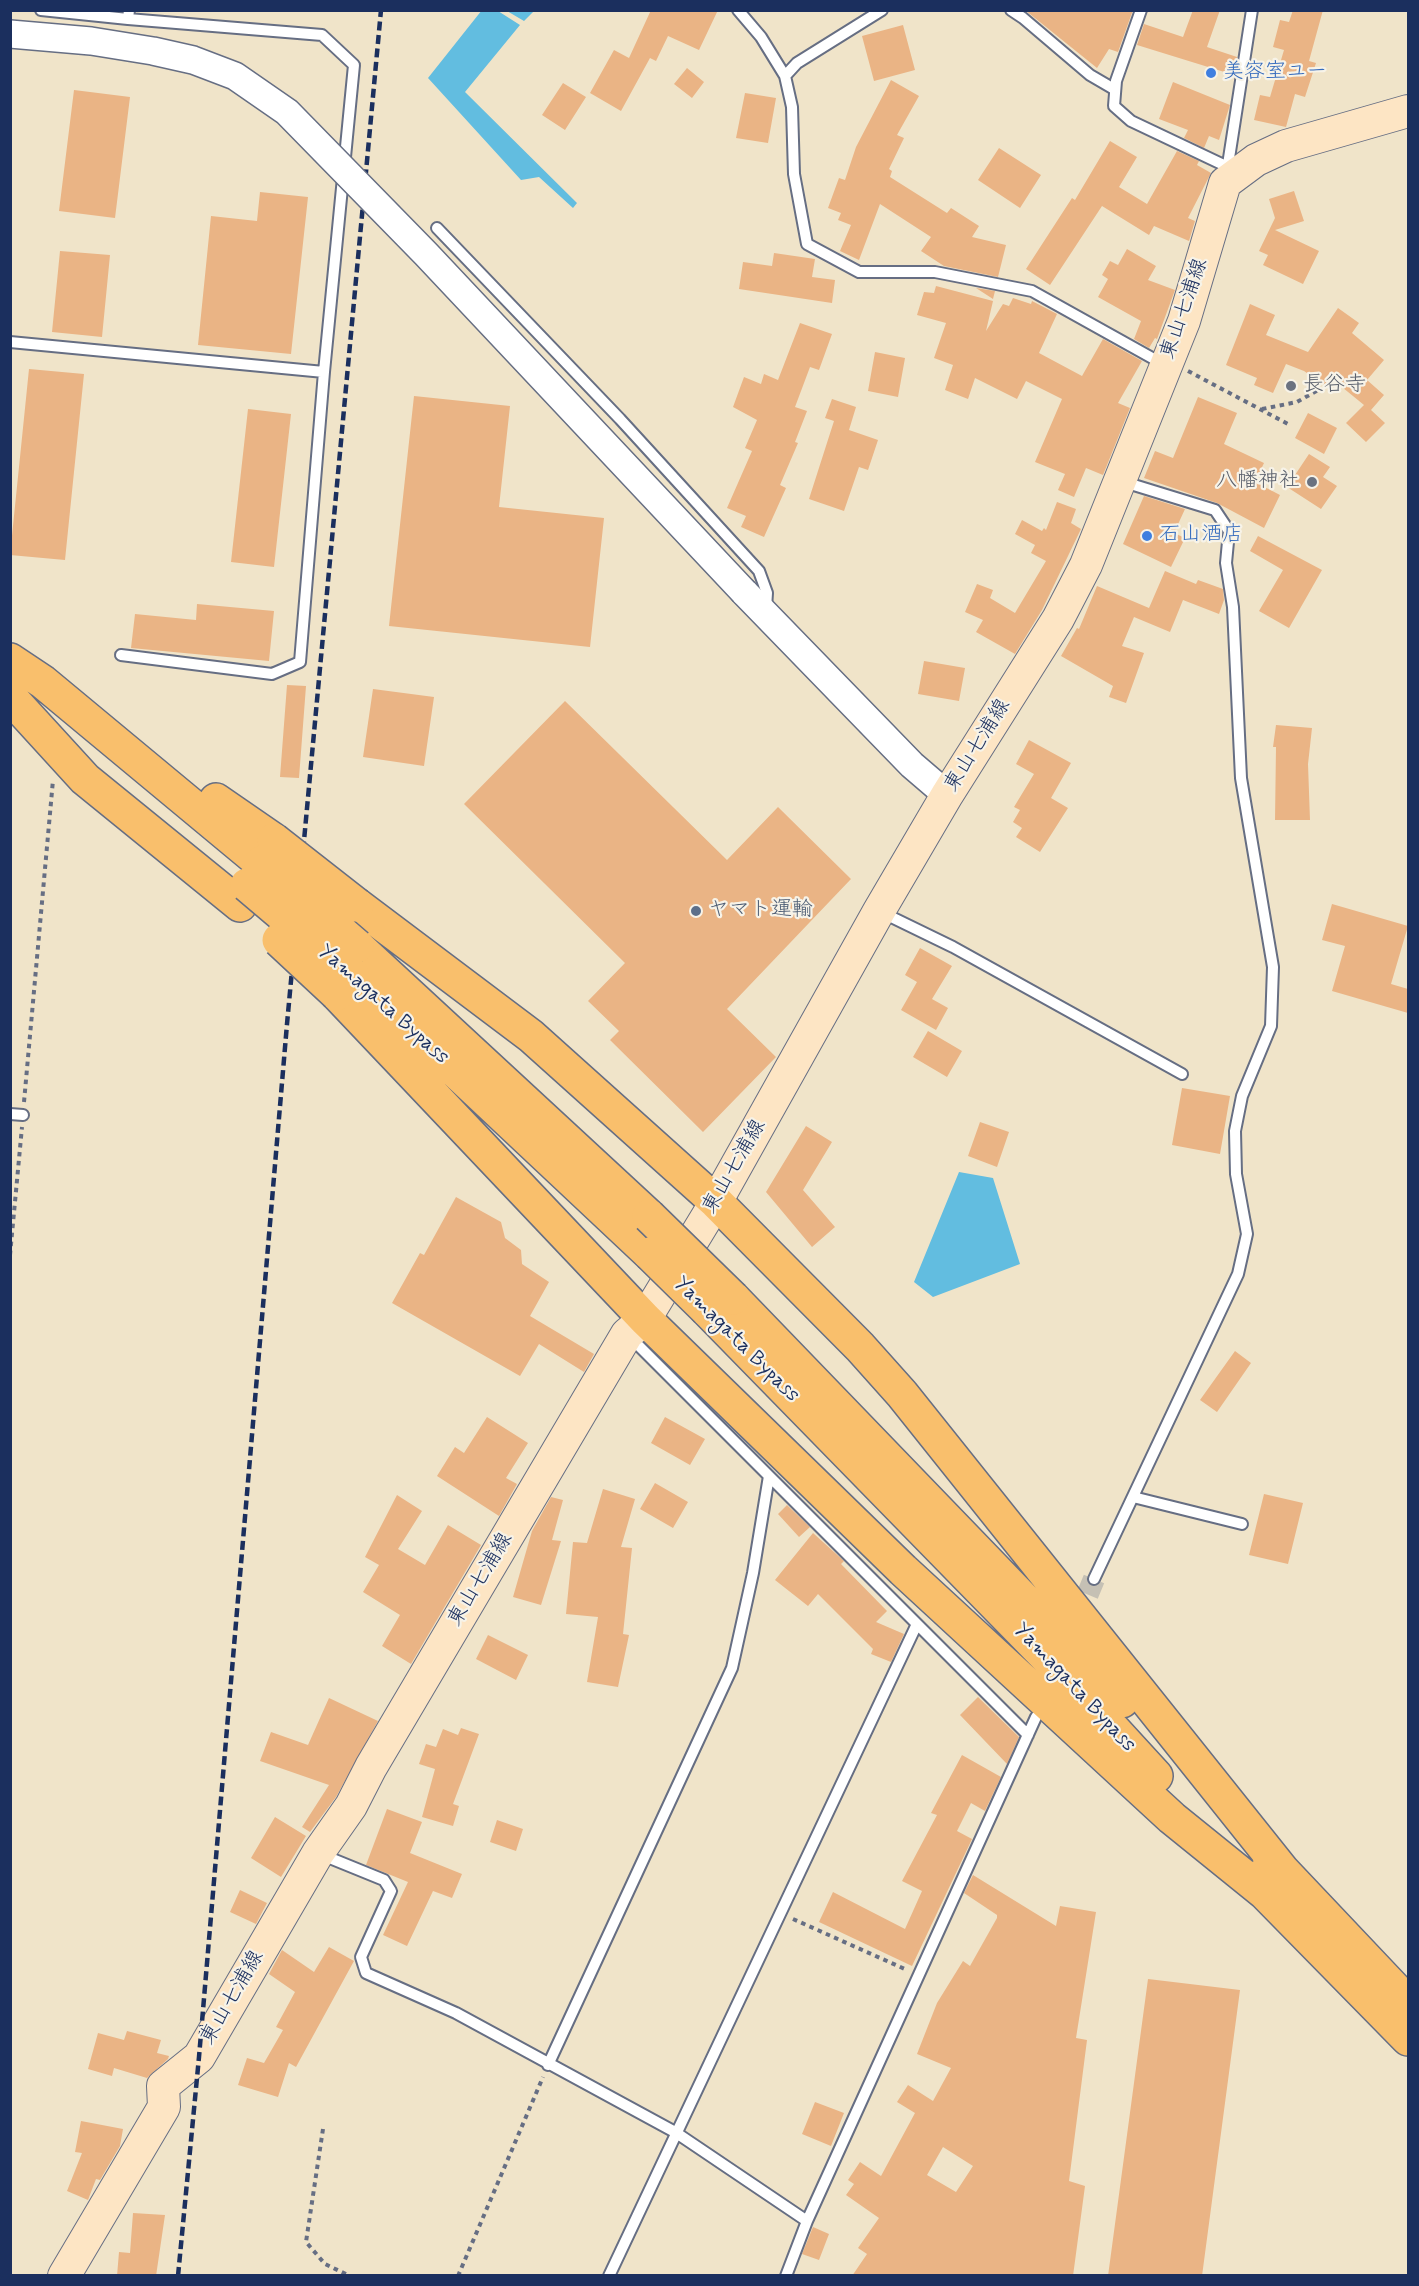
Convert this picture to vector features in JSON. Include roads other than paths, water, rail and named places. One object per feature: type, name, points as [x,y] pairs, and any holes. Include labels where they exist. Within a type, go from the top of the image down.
[{"type":"highway","name":"Yamagata Bypass","points":[[10,660],[43,682],[256,873],[349,971],[650,1254],[720,1304]]},
{"type":"highway","name":"Yamagata Bypass","points":[[10,696],[256,873]]},
{"type":"highway","points":[[10,696],[56,750],[85,779],[256,873],[357,905],[531,1036],[716,1202],[860,1347],[902,1394],[1274,1882]]},
{"type":"highway","points":[[256,873],[349,971],[636,1327],[903,1569],[1172,1818],[1274,1882]]},
{"type":"highway","name":"Yamagata Bypass","points":[[349,971],[649,1216],[720,1304],[1058,1669],[1398,2004],[1408,2039]]},
{"type":"main road","points":[[1226,175],[1286,146],[1408,111]]},
{"type":"main road","name":"東山七浦線","points":[[64,2276],[164,2107],[163,2086],[199,2057],[318,1853],[351,1806],[377,1757],[636,1327],[716,1202],[879,911],[947,795],[1058,619],[1086,565],[1167,363],[1200,273],[1226,175]]},
{"type":"street","points":[[10,34],[91,41],[193,60],[235,76],[287,112],[426,254],[744,592],[912,765],[947,795]]},
{"type":"lane","points":[[40,10],[128,15],[322,35],[354,65],[324,372],[300,662],[272,674],[121,655]]},
{"type":"lane","points":[[738,10],[761,38],[785,76],[792,107],[794,174],[807,244],[859,272],[935,272],[1032,291],[1167,363]]},
{"type":"lane","points":[[785,76],[797,63],[882,10]]},
{"type":"lane","points":[[1011,10],[1090,75],[1114,88]]},
{"type":"lane","points":[[1142,10],[1114,88],[1114,106],[1131,121],[1226,175],[1252,10]]},
{"type":"lane","points":[[437,228],[620,419],[759,571],[767,593],[766,614]]},
{"type":"lane","points":[[10,342],[324,372]]},
{"type":"lane","points":[[1094,1579],[1238,1274],[1247,1234],[1236,1174],[1235,1131],[1242,1096],[1271,1026],[1273,967],[1241,778],[1233,607],[1227,563],[1229,531],[1215,510],[1121,481]]},
{"type":"lane","points":[[879,911],[953,948],[1182,1074]]},
{"type":"lane","points":[[10,1114],[23,1115]]},
{"type":"lane","points":[[636,1327],[769,1476],[1028,1735]]},
{"type":"lane","points":[[548,2065],[732,1668],[753,1573],[769,1476]]},
{"type":"lane","points":[[1133,1497],[1242,1524]]},
{"type":"lane","points":[[609,2276],[675,2132],[917,1624]]},
{"type":"lane","points":[[786,2276],[807,2220],[1036,1717]]},
{"type":"lane","points":[[318,1853],[384,1880],[391,1891],[362,1957],[366,1973],[456,2013],[675,2132],[807,2220]]},
{"type":"water","points":[[482,10],[498,11],[520,25],[465,92],[577,203],[573,208],[539,177],[521,180],[428,78]]},
{"type":"water","points":[[507,11],[534,11],[524,21]]},
{"type":"water","points":[[959,1172],[993,1178],[1020,1264],[933,1297],[914,1282]]},
{"type":"tunnel","points":[[1075,1625],[1094,1579]]},
{"type":"railway","points":[[178,2276],[199,2057],[287,1024],[381,10]]},
{"type":"place","name":"美容室ユー","points":[[1211,73]]},
{"type":"place","name":"長谷寺","points":[[1291,386]]},
{"type":"place","name":"八幡神社","points":[[1312,482]]},
{"type":"place","name":"石山酒店","points":[[1147,536]]},
{"type":"place","name":"ヤマト運輸","points":[[696,911]]}]
